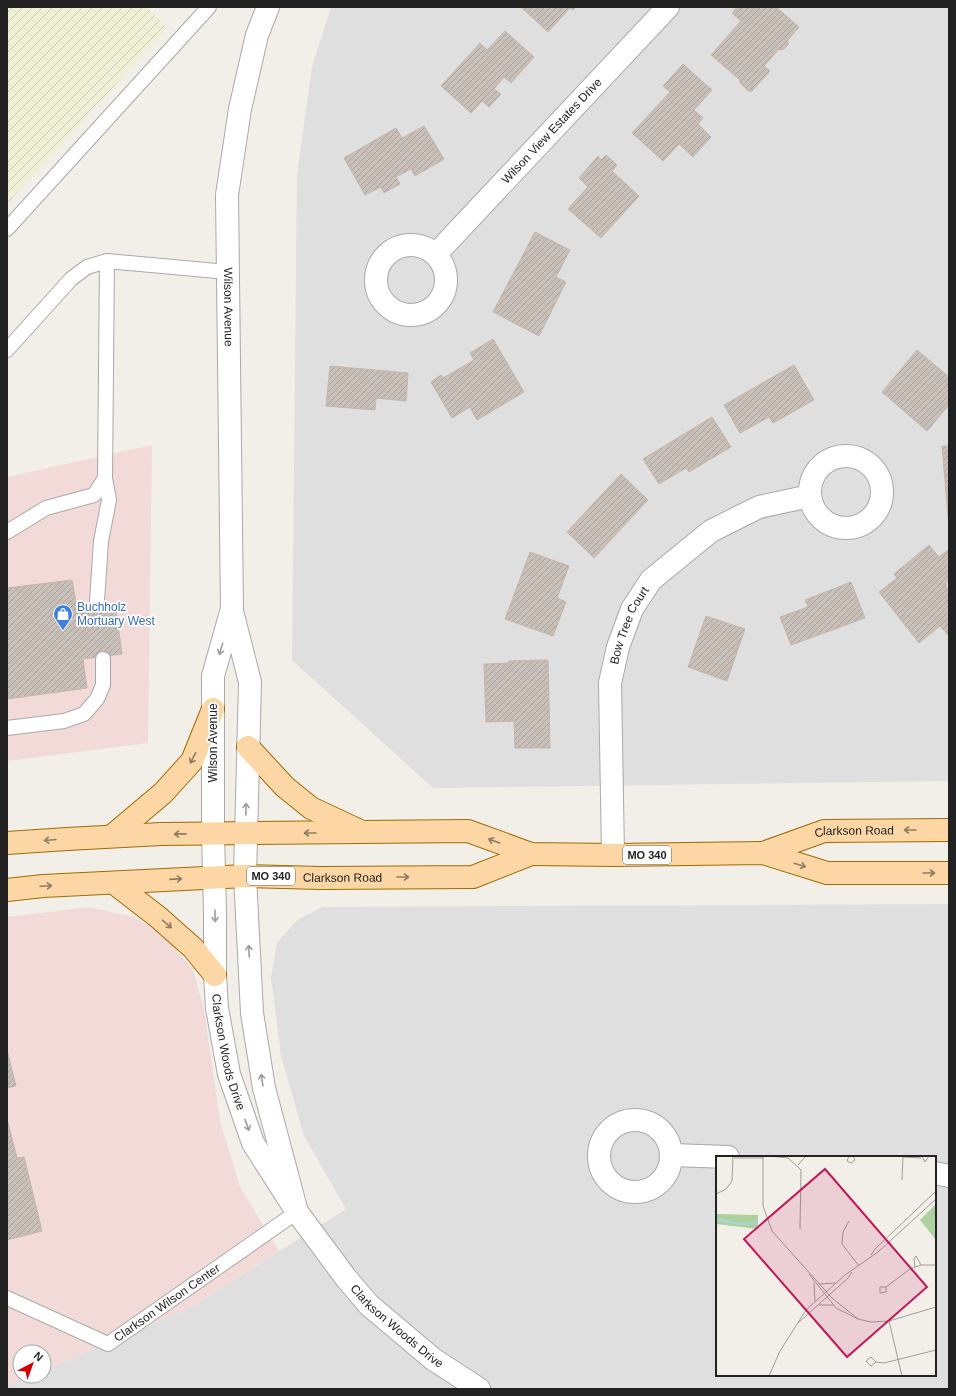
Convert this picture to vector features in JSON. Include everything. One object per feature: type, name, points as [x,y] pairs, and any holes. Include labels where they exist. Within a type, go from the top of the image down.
[{"type":"main road","points":[[112,836],[163,792],[192,761],[213,709]]},
{"type":"main road","points":[[248,747],[285,787],[311,808],[362,832]]},
{"type":"main road","name":"Clarkson Road","points":[[763,853],[824,831],[949,830]]},
{"type":"main road","name":"Clarkson Road","points":[[7,843],[112,836],[213,833],[468,831],[531,854],[613,855],[763,853],[827,873],[949,873]]},
{"type":"main road","name":"Clarkson Road","points":[[7,890],[43,886],[245,876],[321,878],[473,877],[531,854]]},
{"type":"main road","points":[[114,883],[158,917],[188,944],[215,976]]},
{"type":"street","name":"Wilson Avenue","points":[[245,876],[250,682],[232,611],[227,195],[240,109],[257,35],[268,7]]},
{"type":"street","name":"Wilson View Estates Drive","points":[[436,254],[668,7]]},
{"type":"street","name":"Bow Tree Court","points":[[613,855],[610,683],[618,647],[632,609],[651,580],[712,531],[759,507],[810,496]]},
{"type":"street","name":"Wilson Avenue","points":[[214,877],[213,676],[232,611]]},
{"type":"street","name":"Clarkson Woods Drive","points":[[245,876],[252,1013],[262,1081],[297,1212]]},
{"type":"street","name":"Clarkson Woods Drive","points":[[214,877],[215,976],[218,1008],[229,1074],[253,1143],[297,1212],[346,1278],[369,1305],[434,1359],[478,1389]]},
{"type":"street","points":[[672,1154],[716,1156]]},
{"type":"street","points":[[936,1172],[949,1176]]},
{"type":"lane","points":[[7,229],[209,7]]},
{"type":"lane","points":[[97,601],[101,541],[109,500],[104,478],[106,261]]},
{"type":"lane","points":[[7,350],[71,279],[87,267],[106,261],[228,272]]},
{"type":"lane","points":[[7,532],[46,508],[94,494],[104,478]]},
{"type":"lane","points":[[7,728],[64,721],[84,714],[97,699],[103,684],[103,659]]},
{"type":"lane","name":"Clarkson Wilson Center","points":[[7,1298],[108,1344],[297,1212]]},
{"type":"shaded area","points":[[331,7],[949,7],[949,781],[433,788],[292,660],[297,174],[312,67]]},
{"type":"shaded area","points":[[152,445],[148,743],[7,761],[7,477]]},
{"type":"shaded area","points":[[949,904],[949,1389],[7,1389],[7,1386],[12,1384],[52,1384],[52,1367],[188,1309],[346,1209],[304,1136],[281,1056],[271,978],[277,943],[298,919],[323,907]]},
{"type":"shaded area","points":[[89,907],[133,917],[161,933],[193,969],[204,1010],[220,1121],[240,1187],[279,1251],[188,1309],[52,1367],[52,1344],[12,1344],[12,1384],[7,1386],[7,917]]},
{"type":"green space","points":[[7,7],[147,7],[167,28],[7,204]]},
{"type":"building","points":[[521,7],[576,7],[573,10],[570,8],[548,32]]},
{"type":"building","points":[[737,7],[776,7],[799,27],[788,40],[788,45],[784,49],[778,50],[764,66],[770,71],[752,91],[748,91],[740,83],[740,80],[711,55],[741,21],[732,13]]},
{"type":"building","points":[[505,31],[534,57],[511,83],[504,77],[494,89],[501,94],[489,107],[482,101],[471,113],[441,86],[480,43],[487,50]]},
{"type":"building","points":[[683,64],[712,90],[694,110],[703,118],[698,124],[711,137],[693,157],[679,144],[663,161],[632,133],[670,92],[663,86]]},
{"type":"building","points":[[424,126],[444,159],[415,176],[411,169],[396,177],[400,184],[384,193],[381,187],[365,195],[344,158],[396,128],[402,138]]},
{"type":"building","points":[[606,155],[617,165],[612,171],[639,196],[601,238],[568,209],[588,187],[579,178],[598,156],[601,160]]},
{"type":"building","points":[[535,232],[570,250],[556,277],[566,282],[539,336],[493,312]]},
{"type":"building","points":[[493,339],[524,392],[477,420],[470,407],[452,418],[431,382],[441,375],[443,378],[474,360],[470,353]]},
{"type":"building","points":[[917,350],[949,377],[949,405],[927,431],[882,392]]},
{"type":"building","points":[[794,365],[814,400],[773,423],[769,417],[740,433],[724,405]]},
{"type":"building","points":[[330,366],[408,373],[406,401],[376,398],[375,410],[326,406]]},
{"type":"building","points":[[712,417],[731,447],[689,472],[686,468],[659,484],[643,459]]},
{"type":"building","points":[[942,446],[949,446],[949,527]]},
{"type":"building","points":[[621,474],[648,500],[594,558],[567,532]]},
{"type":"building","points":[[929,545],[939,557],[948,550],[949,552],[949,581],[946,583],[946,587],[949,591],[949,636],[940,626],[919,643],[879,592],[897,578],[894,574]]},
{"type":"building","points":[[530,552],[569,566],[557,598],[566,602],[553,636],[505,619]]},
{"type":"building","name":"Buchholz Mortuary West","points":[[72,580],[77,608],[115,603],[122,654],[83,659],[87,688],[7,699],[7,588]]},
{"type":"building","points":[[851,582],[865,618],[791,645],[780,617],[808,607],[805,600]]},
{"type":"building","points":[[706,616],[745,629],[727,681],[688,667]]},
{"type":"building","points":[[548,660],[550,748],[515,748],[514,721],[486,722],[484,664],[509,663],[509,661]]},
{"type":"building","points":[[7,1050],[16,1086],[7,1088]]},
{"type":"building","points":[[7,1119],[17,1158],[24,1157],[42,1231],[7,1240]]},
{"type":"place","name":"Buchholz Mortuary West","points":[[63,631]]}]
